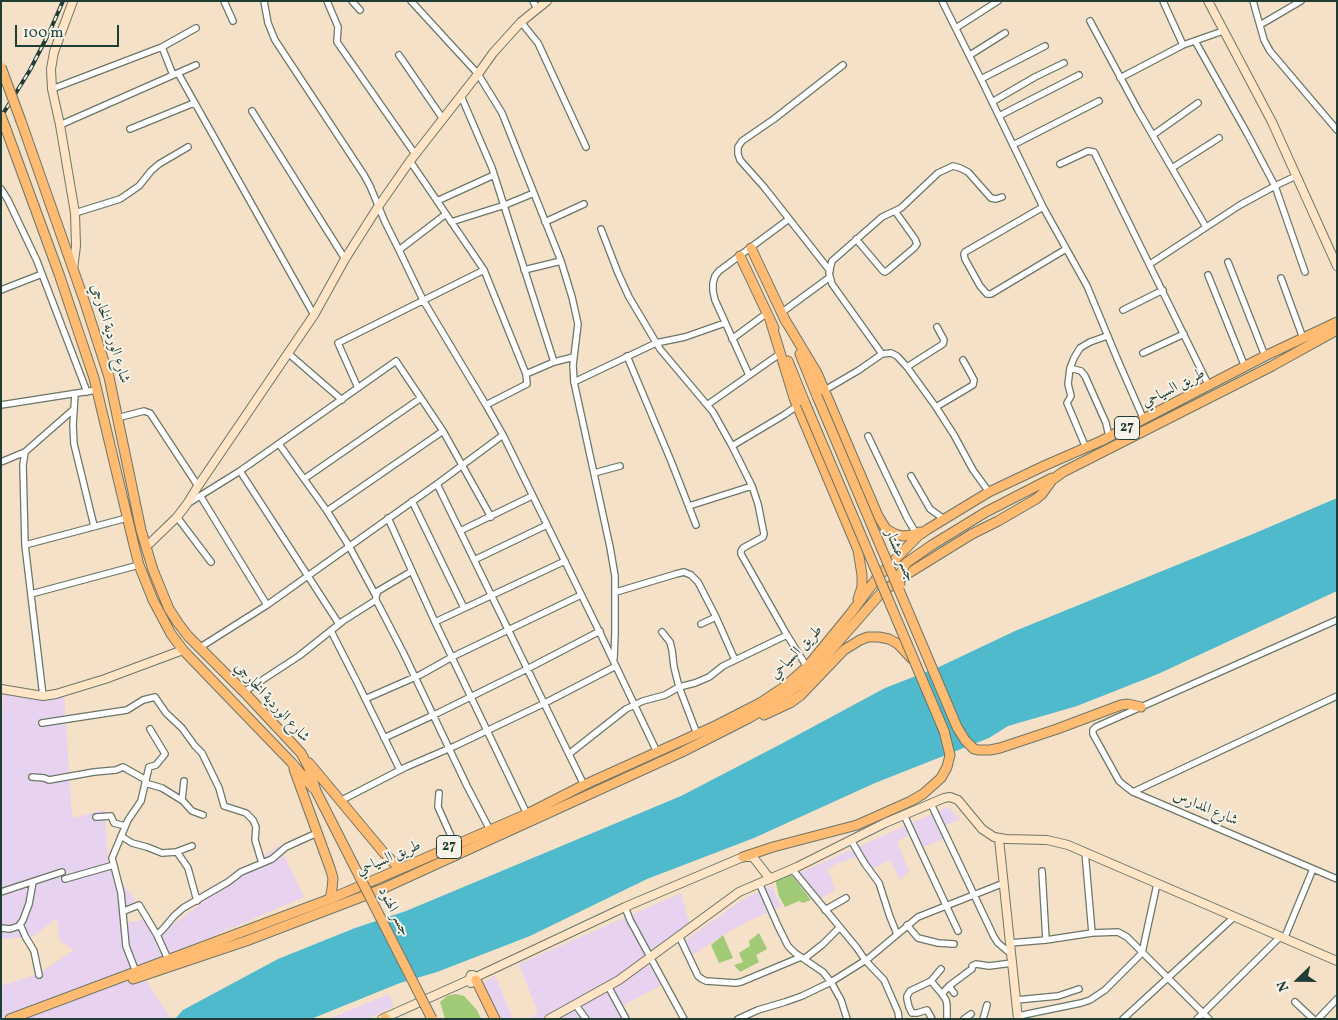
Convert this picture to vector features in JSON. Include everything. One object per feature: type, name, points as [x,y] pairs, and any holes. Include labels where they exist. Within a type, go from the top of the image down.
[{"type":"main road","name":"شارع الوردية الخارجي","points":[[1,67],[97,336],[110,378],[137,515],[153,570],[169,609],[199,648],[244,692],[301,753],[309,768],[316,791]]},
{"type":"main road","name":"شارع الوردية الخارجي","points":[[1,116],[59,274],[94,378],[139,564],[153,600],[171,634],[183,650],[284,754],[316,791]]},
{"type":"main road","points":[[751,248],[782,315],[817,373],[878,516],[886,529],[895,534],[903,536],[917,535]]},
{"type":"main road","points":[[740,256],[767,313],[858,550],[862,588],[851,613]]},
{"type":"main road","name":"جسر عشتار","points":[[782,315],[799,350],[957,727],[970,746],[978,750],[995,749],[1057,729],[1121,704],[1141,707]]},
{"type":"main road","name":"طريق السياحي","points":[[10,1019],[330,899],[527,814],[584,785],[697,734],[774,695],[807,667],[877,578],[917,535],[989,492],[1144,420],[1265,356],[1337,322]]},
{"type":"main road","points":[[771,323],[789,382],[801,404]]},
{"type":"main road","name":"طريق السياحي","points":[[24,1019],[58,1005],[237,944],[382,888],[661,762],[749,718],[790,693],[812,672],[881,593],[972,534],[1036,499],[1052,480],[1063,472],[1272,366],[1337,330]]},
{"type":"main road","points":[[94,378],[99,386],[103,387],[110,378]]},
{"type":"main road","points":[[102,410],[106,405],[110,404],[117,415]]},
{"type":"main road","name":"جسر عشتار","points":[[743,857],[846,829],[911,801],[923,794],[941,778],[948,767],[950,755],[944,731],[921,674],[801,404]]},
{"type":"main road","points":[[904,603],[899,576],[906,563],[986,512],[1063,472]]},
{"type":"main road","points":[[682,752],[790,703],[801,695],[844,650],[868,637],[889,639],[898,644],[907,652],[921,674]]},
{"type":"main road","points":[[284,754],[291,751],[294,745]]},
{"type":"main road","points":[[657,752],[661,762]]},
{"type":"main road","points":[[330,899],[332,878],[291,762],[298,753],[301,753],[384,853],[400,869]]},
{"type":"main road","name":"جسر الهنود","points":[[316,791],[432,1019]]},
{"type":"main road","points":[[249,929],[249,936],[253,938]]},
{"type":"main road","points":[[234,934],[238,938],[237,944]]},
{"type":"main road","points":[[473,980],[489,1019]]},
{"type":"main road","points":[[473,980],[495,1019]]},
{"type":"street","points":[[73,1],[54,52],[52,69],[52,89],[75,212],[76,246],[73,269]]},
{"type":"street","points":[[224,1],[233,21]]},
{"type":"street","points":[[264,1],[268,23],[275,40],[364,175],[423,300],[503,435],[600,631],[657,752]]},
{"type":"street","points":[[327,1],[338,28],[337,42],[451,222],[484,270],[526,374],[527,384],[486,405]]},
{"type":"street","points":[[352,1],[360,10]]},
{"type":"street","points":[[411,1],[478,74],[502,113],[561,261],[578,324],[574,357],[574,382],[613,561],[616,592],[615,663]]},
{"type":"street","points":[[533,1],[537,9]]},
{"type":"street","points":[[146,547],[188,504],[198,486],[289,354],[314,315],[345,259],[412,158],[493,53],[521,22],[547,1]]},
{"type":"street","points":[[942,1],[982,79],[1043,207],[1087,286],[1144,420]]},
{"type":"street","points":[[956,28],[998,1]]},
{"type":"street","points":[[1163,1],[1183,45]]},
{"type":"street","points":[[1208,1],[1262,102],[1337,266]]},
{"type":"street","points":[[1253,1],[1264,40],[1273,56],[1337,130]]},
{"type":"street","points":[[1260,25],[1301,1]]},
{"type":"street","points":[[1090,21],[1120,78],[1206,227]]},
{"type":"street","points":[[521,22],[538,43],[586,147]]},
{"type":"street","points":[[52,89],[162,47],[196,28]]},
{"type":"street","points":[[1120,78],[1183,45],[1223,31]]},
{"type":"street","points":[[970,55],[1006,34]]},
{"type":"street","points":[[1195,41],[1275,186],[1305,272]]},
{"type":"street","points":[[982,79],[1045,46]]},
{"type":"street","points":[[162,47],[175,74],[194,103],[314,315]]},
{"type":"street","points":[[400,55],[443,119]]},
{"type":"street","points":[[992,102],[1064,63]]},
{"type":"street","points":[[60,125],[196,65]]},
{"type":"street","points":[[830,274],[764,187],[740,160],[738,147],[742,141],[774,119],[843,65]]},
{"type":"street","points":[[999,116],[1079,75]]},
{"type":"street","points":[[461,96],[494,175],[554,362]]},
{"type":"street","points":[[1014,145],[1100,101]]},
{"type":"street","points":[[130,130],[194,103]]},
{"type":"street","points":[[1153,134],[1198,103]]},
{"type":"street","points":[[252,111],[345,259]]},
{"type":"street","points":[[1172,168],[1219,138]]},
{"type":"street","points":[[75,212],[120,199],[139,186],[159,164],[188,147]]},
{"type":"street","points":[[1060,164],[1084,152],[1094,152],[1209,386]]},
{"type":"street","points":[[882,354],[832,284],[830,274],[832,261],[882,217],[901,208],[938,173],[953,166],[968,172],[991,198],[1002,197]]},
{"type":"street","points":[[437,200],[494,175]]},
{"type":"street","points":[[1150,264],[1240,205],[1296,176]]},
{"type":"street","points":[[1,189],[8,200],[42,274],[87,392]]},
{"type":"street","points":[[451,222],[534,193]]},
{"type":"street","points":[[545,222],[584,204]]},
{"type":"street","points":[[1043,207],[965,252],[965,259],[980,286],[987,294],[991,294],[1066,249]]},
{"type":"street","points":[[856,239],[884,272],[888,270],[917,244],[895,211]]},
{"type":"street","points":[[399,250],[446,214]]},
{"type":"street","points":[[749,375],[724,323],[713,292],[715,276],[719,271],[789,219]]},
{"type":"street","points":[[601,228],[624,287],[656,343],[707,405],[732,446],[752,486],[764,534],[740,551],[807,667]]},
{"type":"street","points":[[524,270],[561,261]]},
{"type":"street","points":[[1228,262],[1265,356]]},
{"type":"street","points":[[358,388],[338,343],[484,270]]},
{"type":"street","points":[[1,290],[42,274]]},
{"type":"street","points":[[782,315],[830,274]]},
{"type":"street","points":[[1208,275],[1245,367]]},
{"type":"street","points":[[1281,278],[1303,338]]},
{"type":"street","points":[[1123,310],[1163,290]]},
{"type":"street","points":[[732,339],[767,313]]},
{"type":"street","points":[[574,382],[656,343],[685,338],[724,323]]},
{"type":"street","points":[[907,367],[943,344],[944,340],[937,327]]},
{"type":"street","points":[[1143,353],[1184,334]]},
{"type":"street","points":[[1086,448],[1068,403],[1071,396],[1068,384],[1070,368],[1080,348],[1107,336]]},
{"type":"street","points":[[707,405],[781,353]]},
{"type":"street","points":[[825,390],[882,354],[891,353],[897,356],[936,407],[973,470],[989,492]]},
{"type":"street","points":[[289,354],[342,400]]},
{"type":"street","points":[[627,356],[696,525]]},
{"type":"street","points":[[526,374],[554,362],[574,357]]},
{"type":"street","points":[[936,407],[973,385],[974,380],[963,360]]},
{"type":"street","points":[[188,504],[240,471],[396,361],[444,431],[491,517]]},
{"type":"street","points":[[1070,368],[1081,371],[1085,376],[1106,423],[1109,437]]},
{"type":"street","points":[[1,405],[97,390]]},
{"type":"street","points":[[75,394],[72,425],[74,444],[94,526]]},
{"type":"street","points":[[304,479],[421,398]]},
{"type":"street","points":[[732,446],[801,404]]},
{"type":"street","points":[[1,462],[25,452],[74,409]]},
{"type":"street","points":[[117,415],[144,411],[150,413],[198,486]]},
{"type":"street","points":[[327,511],[444,431]]},
{"type":"street","points":[[199,648],[267,605],[503,435]]},
{"type":"street","points":[[868,436],[917,535]]},
{"type":"street","points":[[279,444],[327,511],[349,546],[404,652],[490,830]]},
{"type":"street","points":[[25,452],[22,478],[25,545],[43,696]]},
{"type":"street","points":[[594,473],[620,466]]},
{"type":"street","points":[[240,471],[340,624]]},
{"type":"street","points":[[911,476],[930,509],[944,519]]},
{"type":"street","points":[[437,484],[584,785]]},
{"type":"street","points":[[689,506],[752,486]]},
{"type":"street","points":[[201,496],[267,605]]},
{"type":"street","points":[[460,531],[532,496]]},
{"type":"street","points":[[412,501],[464,608]]},
{"type":"street","points":[[177,517],[211,562]]},
{"type":"street","points":[[25,545],[127,518]]},
{"type":"street","points":[[388,518],[435,622],[527,814]]},
{"type":"street","points":[[474,560],[547,525]]},
{"type":"street","points":[[435,622],[565,561]]},
{"type":"street","points":[[31,594],[139,564]]},
{"type":"street","points":[[244,692],[299,656],[376,598],[378,591],[412,571]]},
{"type":"street","points":[[616,592],[684,572],[691,575],[698,582],[735,660]]},
{"type":"street","points":[[366,699],[415,677],[452,657],[581,595]]},
{"type":"street","points":[[701,624],[716,617]]},
{"type":"street","points":[[1141,707],[1336,623]]},
{"type":"street","points":[[331,631],[400,770]]},
{"type":"street","points":[[384,738],[471,697],[600,631]]},
{"type":"street","points":[[662,632],[670,642],[679,687],[697,734]]},
{"type":"street","points":[[569,754],[635,705],[665,695],[679,687],[696,683],[709,677],[723,666],[787,635]]},
{"type":"street","points":[[1,689],[43,696],[56,694],[105,679],[183,650]]},
{"type":"street","points":[[340,801],[400,770],[545,703],[615,663]]},
{"type":"street","points":[[1133,792],[1337,696]]},
{"type":"street","points":[[42,723],[127,710],[143,700],[155,697],[166,712],[182,728],[194,746],[202,753],[219,788],[224,806],[246,814],[253,820],[256,827],[255,840],[262,863]]},
{"type":"street","name":"شارع المدارس","points":[[1141,707],[1093,730],[1093,734],[1113,771],[1125,786],[1133,792],[1337,879]]},
{"type":"street","points":[[136,972],[126,946],[124,911],[112,858],[125,826],[141,801],[149,767],[156,765],[165,754],[150,729]]},
{"type":"street","points":[[32,777],[49,780],[116,770],[123,767],[182,800],[192,811],[202,816]]},
{"type":"street","points":[[182,800],[184,781]]},
{"type":"street","points":[[438,793],[438,807],[456,845]]},
{"type":"street","points":[[549,1019],[619,980],[732,896],[885,823],[944,798],[954,798],[964,806],[982,829],[999,839],[1048,840],[1068,845],[1337,962]]},
{"type":"street","points":[[930,804],[994,937],[1011,954]]},
{"type":"street","points":[[904,815],[958,931]]},
{"type":"street","points":[[96,817],[111,816],[114,823],[125,826]]},
{"type":"street","points":[[157,935],[183,908],[228,882],[241,872],[272,858],[286,847],[317,834]]},
{"type":"street","points":[[120,836],[132,843],[162,854],[177,852],[192,846]]},
{"type":"street","points":[[999,839],[1018,1017],[1081,1003],[1090,1000],[1105,990],[1142,953],[1157,884]]},
{"type":"street","points":[[851,840],[879,883],[897,934]]},
{"type":"street","points":[[177,852],[188,868],[197,900]]},
{"type":"street","points":[[1084,852],[1092,933]]},
{"type":"street","points":[[384,1018],[473,980],[625,906],[743,857],[753,857],[770,879]]},
{"type":"street","points":[[1,892],[33,882],[114,866]]},
{"type":"street","points":[[792,869],[884,980],[898,1012],[899,1019]]},
{"type":"street","points":[[1196,1019],[1282,938],[1313,869]]},
{"type":"street","points":[[1042,871],[1046,940]]},
{"type":"street","points":[[1,928],[10,929],[19,926],[29,904],[33,882]]},
{"type":"street","points":[[759,883],[788,946],[823,972],[831,982],[847,1019]]},
{"type":"street","points":[[738,1019],[758,1010],[802,996],[831,982],[866,960],[918,918],[1004,883]]},
{"type":"street","points":[[826,910],[846,898]]},
{"type":"street","points":[[124,911],[139,905],[157,935],[168,959]]},
{"type":"street","points":[[625,906],[630,920],[684,1019]]},
{"type":"street","points":[[1123,1019],[1234,917]]},
{"type":"street","points":[[20,924],[34,950],[39,975]]},
{"type":"street","points":[[908,925],[918,938],[938,943],[954,944]]},
{"type":"street","points":[[679,936],[698,976],[706,981],[736,983],[802,958],[823,944],[840,927]]},
{"type":"street","points":[[1010,943],[1092,933],[1111,932],[1122,934],[1209,1019]]},
{"type":"street","points":[[942,994],[976,964],[989,966],[1012,964]]},
{"type":"street","points":[[932,1019],[927,1010],[912,1013],[907,996],[910,991],[930,981],[941,969]]},
{"type":"street","points":[[930,981],[942,994],[947,1005],[947,1019]]},
{"type":"street","points":[[608,986],[626,1019]]},
{"type":"street","points":[[949,986],[954,993]]},
{"type":"street","points":[[1016,1000],[1058,996],[1079,990]]},
{"type":"street","points":[[1318,1019],[1337,999]]},
{"type":"street","points":[[1295,1002],[1313,1019]]},
{"type":"street","points":[[575,1004],[586,1019]]},
{"type":"street","points":[[983,1019],[987,1005]]},
{"type":"street","points":[[898,1012],[909,1007]]},
{"type":"street","points":[[964,1019],[970,1014]]},
{"type":"shaded area","points":[[64,694],[72,818],[105,810],[108,867],[135,899],[123,924],[144,919],[158,936],[279,845],[304,897],[138,968],[171,1019],[1,1019],[1,986],[40,973],[74,950],[60,941],[57,918],[32,937],[1,939],[1,735],[3,695]]},
{"type":"shaded area","points":[[948,807],[960,819],[939,828],[946,838],[921,848],[915,831],[897,842],[909,871],[900,880],[890,860],[868,871],[859,856],[836,864],[828,869],[835,890],[818,900],[799,873]]},
{"type":"shaded area","points":[[772,886],[781,907],[750,920],[691,956],[686,940],[743,899]]},
{"type":"shaded area","points":[[681,893],[689,922],[650,966],[661,985],[619,1008],[626,1019],[527,1019],[538,1013],[519,964]]},
{"type":"shaded area","points":[[495,975],[513,1019],[499,1019],[480,985]]},
{"type":"shaded area","points":[[389,994],[394,1006],[367,1019],[329,1019]]},
{"type":"green space","points":[[790,873],[811,900],[803,903],[799,901],[785,907],[779,896],[775,879]]},
{"type":"green space","points":[[759,933],[767,949],[756,955],[759,962],[740,972],[734,965],[743,962],[739,953],[750,946],[749,941]]},
{"type":"green space","points":[[723,935],[733,958],[719,963],[711,945]]},
{"type":"green space","points":[[456,994],[464,996],[477,1010],[481,1019],[445,1019],[440,1002],[447,996]]},
{"type":"water","points":[[1337,498],[1337,591],[1158,674],[1077,706],[1008,726],[989,738],[875,783],[754,838],[647,879],[530,936],[437,972],[400,983],[311,1019],[175,1019],[183,1010],[278,959],[355,928],[406,911],[681,796],[885,688],[939,667],[1015,631]]},
{"type":"railway","points":[[1,117],[30,70],[63,1]]}]
